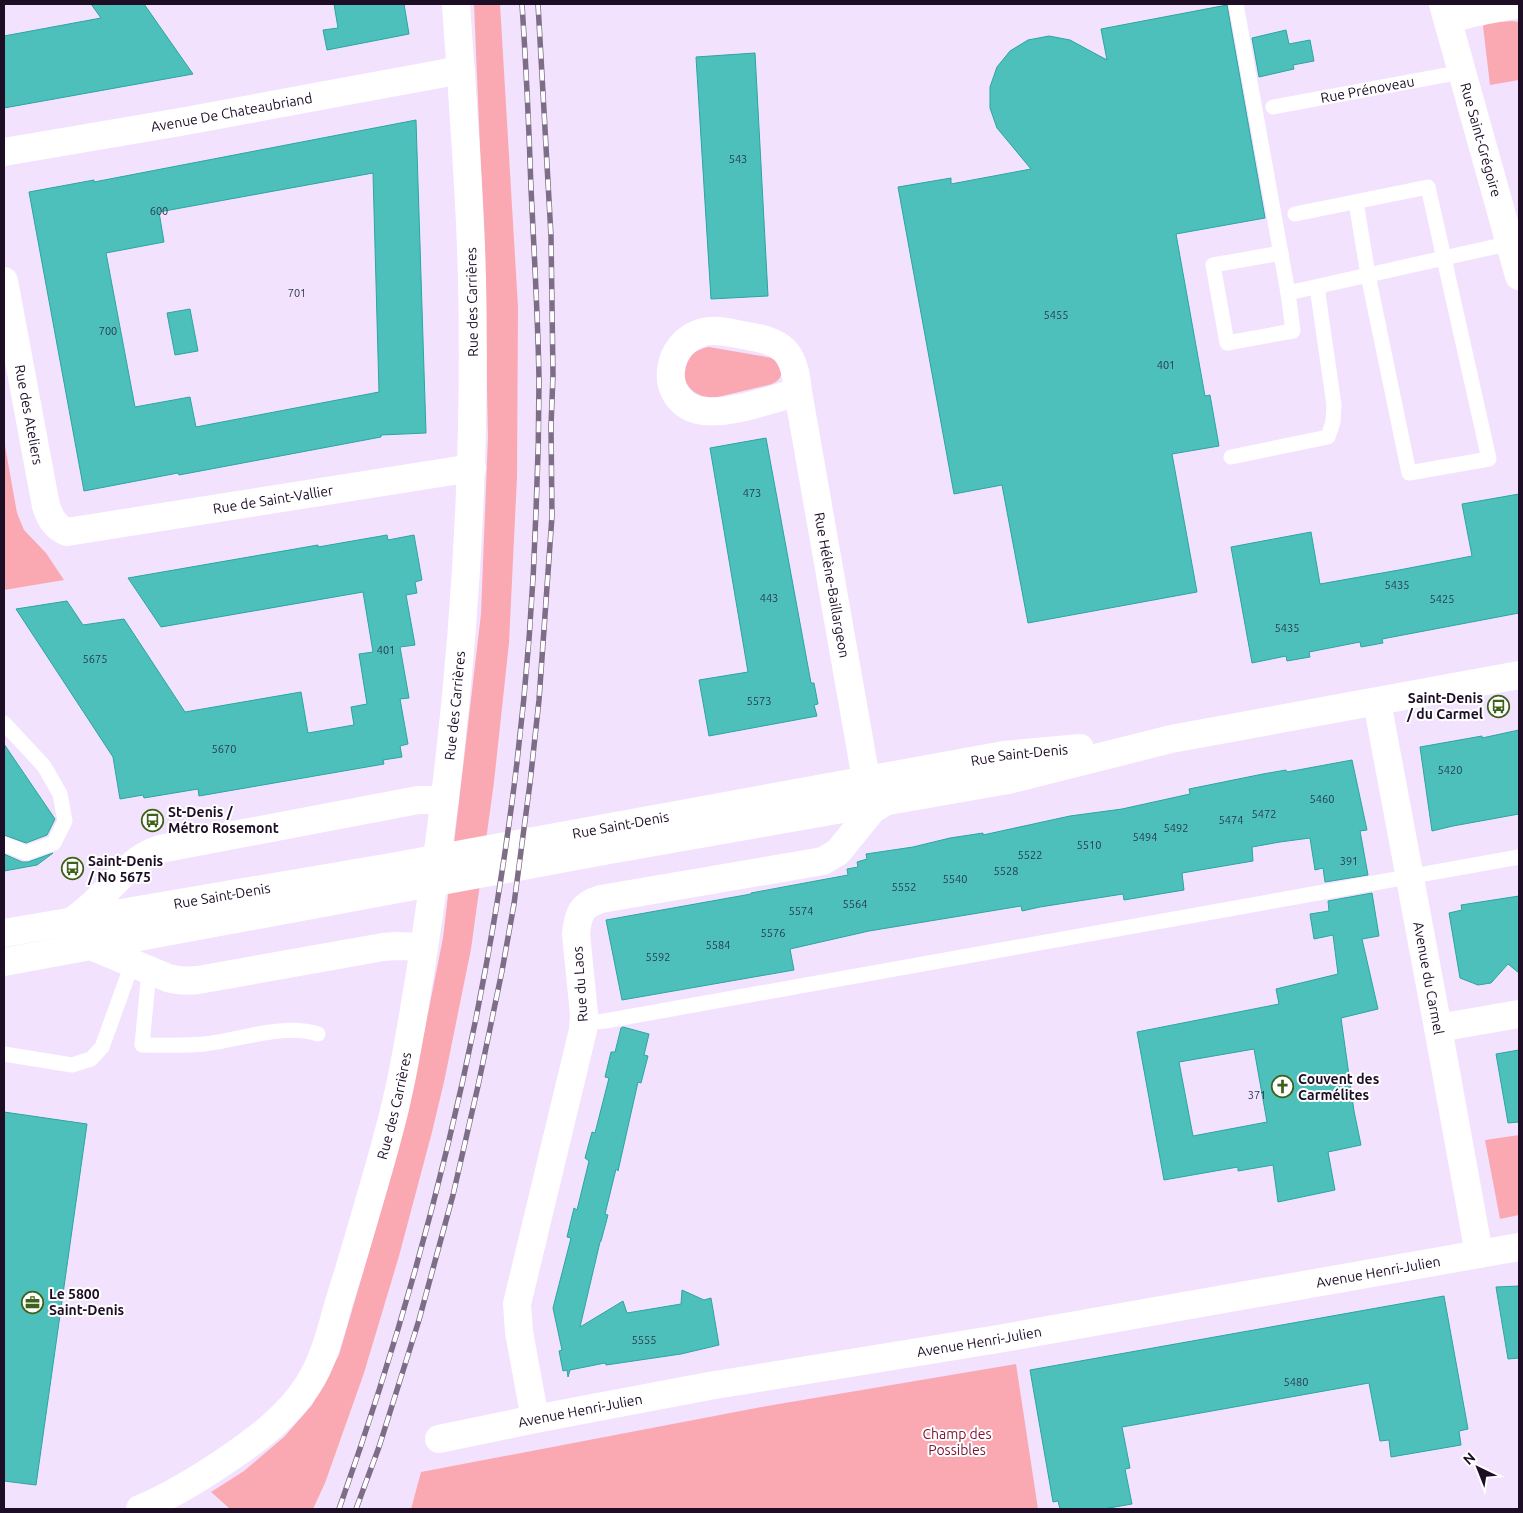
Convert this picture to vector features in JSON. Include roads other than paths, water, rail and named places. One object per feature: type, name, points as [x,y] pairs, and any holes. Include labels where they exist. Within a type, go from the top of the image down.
[{"type":"street","name":"Rue des Carrières","points":[[140,1509],[166,1498],[202,1477],[251,1443],[272,1426],[304,1391],[313,1377],[322,1358],[372,1192],[402,1076],[430,914],[444,808],[461,650],[472,468],[473,372],[470,204],[456,4]]},
{"type":"street","points":[[1446,12],[1472,13],[1519,4]]},
{"type":"street","name":"Rue Saint-Grégoire","points":[[1446,12],[1519,276]]},
{"type":"street","name":"Avenue De Chateaubriand","points":[[4,152],[180,122],[460,70]]},
{"type":"street","name":"Rue des Ateliers","points":[[4,281],[46,506],[49,514],[58,526],[67,532],[75,532]]},
{"type":"street","name":"Rue Hélène-Baillargeon","points":[[798,392],[866,780]]},
{"type":"street","name":"Rue de Saint-Vallier","points":[[75,532],[472,468]]},
{"type":"street","name":"Rue Saint-Denis","points":[[4,962],[600,852],[1008,780],[1171,739],[1519,675]]},
{"type":"street","name":"Avenue du Carmel","points":[[1377,702],[1479,1254]]},
{"type":"street","name":"Rue Saint-Denis","points":[[4,933],[397,866],[1004,755],[1171,739]]},
{"type":"street","name":"Rue Saint-Denis","points":[[72,921],[92,906],[135,862],[146,854],[160,849],[418,800],[444,808]]},
{"type":"street","name":"Rue du Laos","points":[[535,1419],[519,1332],[517,1304],[584,1023],[576,934],[579,915],[582,909],[601,899],[824,861],[838,852],[872,810],[888,800]]},
{"type":"street","points":[[91,946],[175,980],[198,980],[383,947],[424,947]]},
{"type":"street","points":[[1438,1028],[1519,1014]]},
{"type":"street","name":"Avenue Henri-Julien","points":[[440,1438],[710,1386],[1001,1339],[1519,1247]]},
{"type":"lane","points":[[1236,4],[1288,294],[1293,331],[1227,343],[1213,265],[1280,253]]},
{"type":"lane","name":"Rue Prénoveau","points":[[1273,107],[1462,72]]},
{"type":"lane","points":[[1295,214],[1428,187],[1489,459],[1409,473],[1368,275],[1356,202]]},
{"type":"lane","points":[[1288,294],[1510,243]]},
{"type":"lane","points":[[1231,457],[1328,437],[1333,422],[1334,405],[1317,287]]},
{"type":"lane","points":[[4,722],[44,766],[60,794],[65,821],[54,843],[26,853],[4,844]]},
{"type":"lane","points":[[584,1023],[605,1021],[1519,857]]},
{"type":"lane","points":[[140,967],[142,1045],[204,1044],[270,1032],[306,1031],[318,1034]]},
{"type":"lane","points":[[4,1054],[72,1065],[91,1059],[102,1046],[140,967]]},
{"type":"railway","points":[[339,1509],[380,1388],[416,1266],[449,1142],[476,1018],[499,892],[517,765],[529,638],[537,495],[539,396],[537,308],[522,4]]},
{"type":"railway","points":[[356,1509],[379,1447],[419,1320],[453,1195],[502,971],[514,904],[530,783],[539,700],[552,516],[551,426],[553,375],[551,236],[538,4]]},
{"type":"place","name":"Saint-Denis / du Carmel","points":[[1499,706]]},
{"type":"place","name":"St-Denis / Métro Rosemont","points":[[152,820]]},
{"type":"place","name":"Saint-Denis / No 5675","points":[[72,869]]},
{"type":"place","name":"Couvent des Carmélites","points":[[1282,1087]]},
{"type":"place","name":"Le 5800 Saint-Denis","points":[[33,1302]]},
{"type":"park label","name":"Champ des Possibles","points":[[957,1442]]}]
